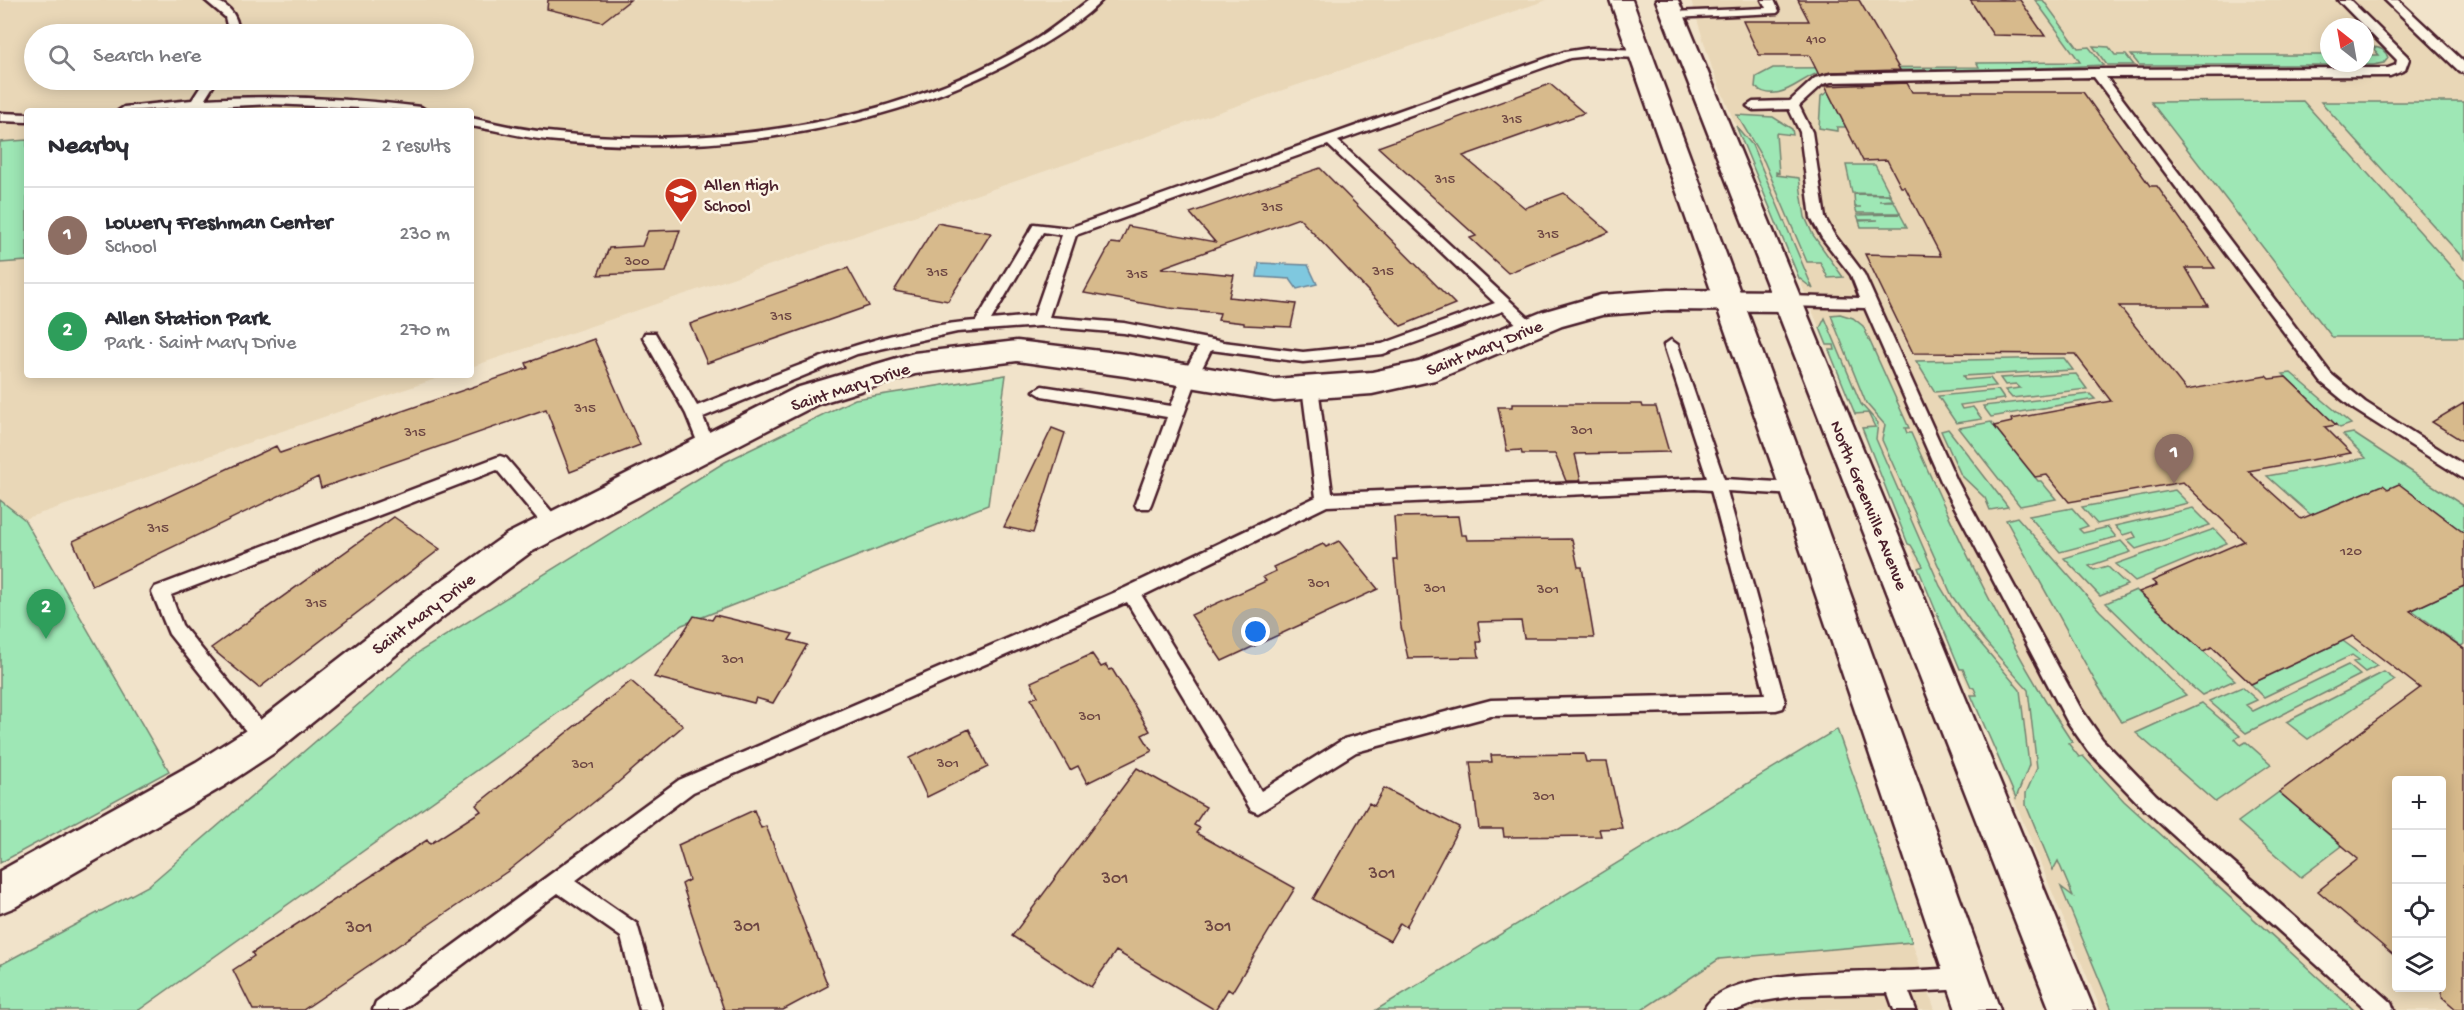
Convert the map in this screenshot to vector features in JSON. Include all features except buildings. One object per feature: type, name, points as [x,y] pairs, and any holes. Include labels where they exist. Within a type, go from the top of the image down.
[{"type":"main road","points":[[1621,0],[1797,489],[1972,994]]},
{"type":"main road","name":"North Greenville Avenue","points":[[1670,7],[1786,301],[1939,670],[2072,1010]]},
{"type":"main road","name":"Saint Mary Drive","points":[[0,893],[166,800],[264,739],[487,564],[552,524],[807,396],[914,364],[1017,351],[1274,390],[1371,384],[1424,372],[1561,316],[1601,305],[1668,300],[1786,301]]},
{"type":"lane","points":[[211,0],[231,16],[232,24]]},
{"type":"lane","points":[[474,123],[533,135],[609,141],[692,140],[810,126],[865,113],[981,76],[1049,38],[1096,0]]},
{"type":"lane","points":[[1670,7],[1773,10],[1768,0]]},
{"type":"lane","points":[[1753,106],[1793,105],[1819,81],[1831,78],[2097,73],[2390,72],[2401,67],[2403,59],[2344,0]]},
{"type":"lane","points":[[2391,0],[2464,69]]},
{"type":"lane","points":[[981,324],[1039,227],[1070,232],[1568,55],[1639,54]]},
{"type":"lane","points":[[2097,73],[2326,378],[2360,406],[2464,473]]},
{"type":"lane","points":[[196,103],[204,90]]},
{"type":"lane","points":[[151,108],[196,103],[325,101],[392,108]]},
{"type":"lane","points":[[1793,105],[1806,132],[1818,218],[1827,235],[1857,274],[1949,481],[2059,690],[2095,745],[2149,801],[2383,1010]]},
{"type":"lane","points":[[0,117],[24,118]]},
{"type":"lane","points":[[1330,140],[1530,328]]},
{"type":"lane","points":[[1040,321],[1070,232]]},
{"type":"lane","points":[[1786,301],[1870,303]]},
{"type":"lane","points":[[694,414],[854,350],[981,324],[1040,321],[1124,328],[1207,344],[1303,357],[1383,349],[1505,305]]},
{"type":"lane","points":[[650,337],[694,414],[707,446]]},
{"type":"lane","points":[[1143,504],[1190,376],[1207,344]]},
{"type":"lane","points":[[1131,593],[1258,804],[1351,745],[1491,708],[1776,702],[1717,483],[1671,345]]},
{"type":"lane","points":[[1310,387],[1324,500]]},
{"type":"lane","points":[[1042,391],[1177,413]]},
{"type":"lane","points":[[264,739],[175,629],[161,592],[500,462],[552,524]]},
{"type":"lane","points":[[384,1010],[686,786],[1131,593],[1324,500],[1717,483],[1797,489]]},
{"type":"lane","points":[[558,881],[630,931],[651,1010]]},
{"type":"lane","points":[[1715,1010],[1734,997],[1775,986],[1895,982],[1972,994]]},
{"type":"lane","points":[[1895,982],[1905,1010]]},
{"type":"shaded area","name":"Allen High School","points":[[0,0],[1547,0],[474,366],[474,108],[24,108],[24,378],[438,378],[24,519],[0,500]]},
{"type":"shaded area","points":[[1691,0],[2382,0],[2464,78],[2464,1010],[2101,1010],[1712,68]]},
{"type":"shaded area","points":[[1912,942],[1935,1010],[1642,1010],[1719,959]]},
{"type":"green space","points":[[2035,0],[2043,0],[2078,48],[2089,47],[2103,65],[2001,70],[1827,70],[1783,91],[1765,92],[1755,87],[1756,77],[1773,68],[1979,67],[1977,63],[2080,62]]},
{"type":"green space","points":[[2093,46],[2109,47],[2115,55],[2126,55],[2134,65],[2107,65]]},
{"type":"green space","points":[[2374,48],[2386,53],[2388,58],[2384,63],[2374,65],[2374,55],[2379,55]]},
{"type":"green space","points":[[2131,55],[2320,55],[2320,65],[2139,65]]},
{"type":"green space","points":[[1828,92],[1846,127],[1837,127],[1837,131],[1819,128],[1821,96]]},
{"type":"green space","points":[[2303,101],[2464,281],[2464,337],[2332,337],[2151,102]]},
{"type":"green space","points":[[2321,102],[2464,102],[2464,259]]},
{"type":"green space","points":[[1737,115],[1773,117],[1792,129],[1793,135],[1776,133],[1779,173],[1776,172],[1776,175],[1799,178],[1805,217],[1813,235],[1843,277],[1828,278],[1820,262],[1807,262],[1764,161]]},
{"type":"green space","points":[[1736,126],[1752,145],[1813,289],[1799,278]]},
{"type":"green space","points":[[24,140],[24,261],[0,263],[0,142]]},
{"type":"green space","points":[[1846,165],[1875,165],[1890,194],[1852,193]]},
{"type":"green space","points":[[1854,194],[1890,195],[1893,200],[1879,201],[1894,201],[1900,213],[1857,213]]},
{"type":"green space","points":[[1900,214],[1907,227],[1861,227],[1859,221],[1878,220],[1859,220],[1857,215]]},
{"type":"green space","points":[[1840,314],[1853,318],[1863,326],[1909,428],[1905,428],[1907,433],[1911,433],[2005,630],[2072,742],[2068,743],[2079,757],[2083,756],[2124,801],[2354,1010],[2112,1010],[2061,887],[2073,896],[2058,861],[2053,870],[2026,805],[2026,793],[2037,768],[2028,690],[1983,639],[1952,596],[1882,440],[1885,425],[1866,403],[1835,326],[1831,315]]},
{"type":"green space","points":[[1825,318],[1861,404],[1878,423],[1876,439],[1940,586],[1960,619],[2020,690],[2029,765],[2016,798],[1971,695],[1977,695],[1963,669],[1960,669],[1918,568],[1923,566],[1911,545],[1908,544],[1862,428],[1875,427],[1868,413],[1855,414],[1829,350],[1835,350],[1834,345],[1827,345],[1820,328]]},
{"type":"green space","points":[[2064,358],[2073,370],[1963,376],[1965,380],[1990,378],[1996,386],[1935,392],[1916,361]]},
{"type":"green space","points":[[2291,373],[2351,424],[2340,428],[2336,425],[2283,374]]},
{"type":"green space","points":[[2076,374],[2087,389],[2012,398],[2005,390],[2020,388],[2016,384],[2005,385],[2000,378]]},
{"type":"green space","points":[[1006,375],[988,505],[682,625],[139,1010],[0,1010],[0,965],[148,886],[419,652],[725,462],[855,399]]},
{"type":"green space","points":[[1998,390],[2004,399],[1960,405],[1962,409],[1973,407],[1982,419],[1956,423],[1938,396]]},
{"type":"green space","points":[[2090,394],[2095,399],[1991,417],[1983,406]]},
{"type":"green space","points":[[1991,422],[2038,481],[2041,481],[2056,499],[2020,506],[1959,428]]},
{"type":"green space","points":[[1948,429],[2008,507],[1990,510],[1985,498],[1961,475],[1941,431]]},
{"type":"green space","points":[[2353,433],[2464,506],[2464,533],[2399,484],[2385,490],[2380,486],[2311,515],[2267,476],[2366,458],[2343,435]]},
{"type":"green space","points":[[2175,490],[2188,503],[2097,524],[2082,507]]},
{"type":"green space","points":[[0,500],[24,519],[169,771],[0,863]]},
{"type":"green space","points":[[2072,508],[2088,526],[2079,529],[2083,533],[2108,527],[2116,537],[2060,552],[2029,516]]},
{"type":"green space","points":[[2193,508],[2210,525],[2136,549],[2127,540],[2136,537],[2133,532],[2123,535],[2115,526]]},
{"type":"green space","points":[[2017,517],[2100,611],[2186,695],[2122,722],[2119,719],[2095,681],[2006,520]]},
{"type":"green space","points":[[2214,529],[2227,543],[2135,581],[2116,564]]},
{"type":"green space","points":[[2121,541],[2131,552],[2089,566],[2094,570],[2107,566],[2127,585],[2100,596],[2064,558]]},
{"type":"green space","points":[[2464,586],[2464,644],[2461,646],[2412,610]]},
{"type":"green space","points":[[2136,590],[2235,680],[2202,695],[2190,685],[2106,603]]},
{"type":"green space","points":[[2343,641],[2377,666],[2365,672],[2353,662],[2359,660],[2352,655],[2264,697],[2251,684]]},
{"type":"green space","points":[[2348,665],[2360,675],[2246,733],[2209,701],[2242,687],[2257,700],[2246,705],[2253,711]]},
{"type":"green space","points":[[2384,672],[2395,680],[2308,739],[2286,722]]},
{"type":"green space","points":[[2202,703],[2240,736],[2235,739],[2241,745],[2246,742],[2271,764],[2215,802],[2136,733]]},
{"type":"green space","points":[[1837,729],[1912,942],[1719,959],[1642,1010],[1376,1010]]},
{"type":"green space","points":[[2279,792],[2342,846],[2301,877],[2238,822]]},
{"type":"water","points":[[1259,263],[1308,265],[1317,284],[1297,289],[1290,279],[1257,277]]},
{"type":"place","name":"Allen High School","points":[[681,223]]},
{"type":"place","name":"Lowery Freshman Center","points":[[2174,484]]},
{"type":"place","name":"Allen Station Park","points":[[46,639]]}]
